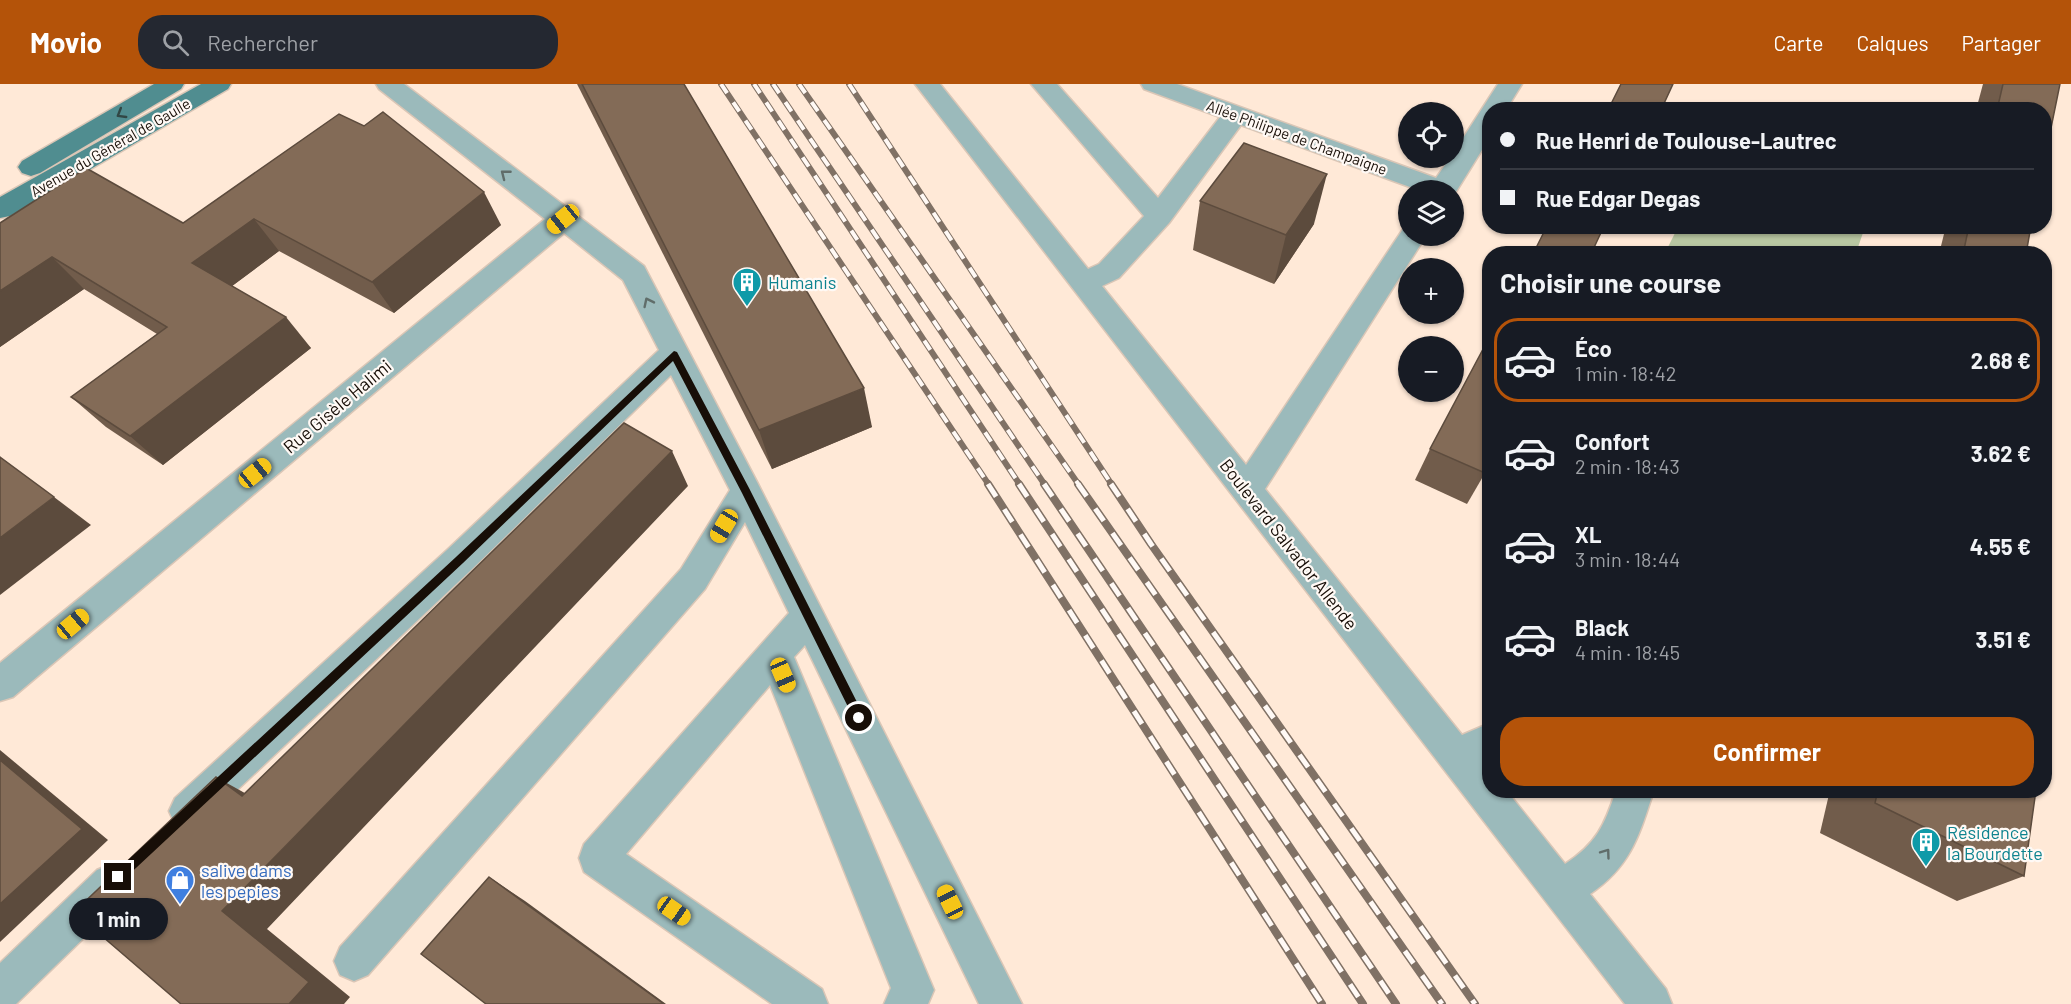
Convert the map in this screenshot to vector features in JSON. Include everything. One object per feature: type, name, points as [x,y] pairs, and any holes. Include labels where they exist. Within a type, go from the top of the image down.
[{"type":"main road","name":"Avenue du Général de Gaulle","points":[[0,185],[172,84]]},
{"type":"main road","name":"Avenue du Général de Gaulle","points":[[0,209],[116,145],[219,84]]},
{"type":"street","points":[[388,84],[634,273],[746,491],[1001,1004]]},
{"type":"street","name":"Boulevard Salvador Allende","points":[[927,84],[1482,789]]},
{"type":"street","points":[[1043,84],[1159,216]]},
{"type":"street","name":"Allée Philippe de Champaigne","points":[[1153,84],[1414,180]]},
{"type":"street","points":[[1499,102],[1510,84]]},
{"type":"street","points":[[1083,282],[1109,271],[1159,216],[1235,115]]},
{"type":"street","points":[[1448,180],[1482,128]]},
{"type":"street","name":"Rue Gisèle Halimi","points":[[0,685],[563,219]]},
{"type":"street","points":[[1247,490],[1406,246]]},
{"type":"street","points":[[169,829],[451,568],[674,354]]},
{"type":"street","points":[[354,961],[693,579],[746,491]]},
{"type":"street","points":[[807,1004],[598,858],[808,615]]},
{"type":"street","points":[[775,654],[913,990],[905,1004]]},
{"type":"street","points":[[1456,756],[1482,744]]},
{"type":"street","name":"Boulevard Salvador Allende","points":[[1489,798],[1651,1004]]},
{"type":"street","points":[[1562,890],[1597,866],[1622,833],[1633,798]]},
{"type":"street","points":[[0,991],[135,861]]},
{"type":"green space","points":[[1674,234],[1863,234],[1858,246],[1668,246]]},
{"type":"building","name":"Humanis","points":[[582,84],[684,84],[864,388],[759,430]]},
{"type":"building","points":[[1621,84],[1673,84],[1665,102],[1612,102]]},
{"type":"building","points":[[2003,84],[2060,84],[2052,123],[2052,102],[1999,102]]},
{"type":"building","points":[[383,112],[484,192],[372,282],[254,219],[192,263],[286,317],[130,436],[71,397],[167,327],[52,257],[0,291],[0,223],[86,168],[183,223],[339,114],[364,126]]},
{"type":"building","points":[[1244,143],[1327,174],[1286,235],[1200,201]]},
{"type":"building","points":[[1543,234],[1600,234],[1595,246],[1537,246]]},
{"type":"building","points":[[1967,234],[2030,234],[2027,246],[1965,246]]},
{"type":"building","points":[[1482,351],[1482,472],[1430,449],[1455,402],[1464,402],[1464,385]]},
{"type":"building","points":[[624,423],[672,451],[222,911],[309,982],[289,1004],[181,1004],[74,912],[216,777],[242,796]]},
{"type":"building","points":[[0,457],[54,497],[0,538]]},
{"type":"building","points":[[0,760],[82,829],[0,904]]},
{"type":"building","points":[[1876,798],[2035,798],[2024,876],[1875,803]]},
{"type":"building","points":[[489,877],[664,1004],[486,1004],[421,954]]},
{"type":"railway","points":[[721,84],[989,485]]},
{"type":"railway","points":[[754,84],[1020,485]]},
{"type":"railway","points":[[773,84],[1045,485]]},
{"type":"railway","points":[[799,84],[1079,485]]},
{"type":"railway","points":[[849,84],[1112,485]]},
{"type":"railway","points":[[988,484],[1322,1004]]},
{"type":"railway","points":[[1019,484],[1363,1004]]},
{"type":"railway","points":[[1044,484],[1396,1004]]},
{"type":"railway","points":[[1078,484],[1442,1004]]},
{"type":"railway","points":[[1111,484],[1475,1004]]},
{"type":"place","name":"Humanis","points":[[747,308]]},
{"type":"place","name":"Résidence la Bourdette","points":[[1926,868]]},
{"type":"place","name":"salive dams les pepies","points":[[180,906]]},
{"type":"route","points":[[118,877],[459,560],[674,354],[746,491],[859,718]]}]
